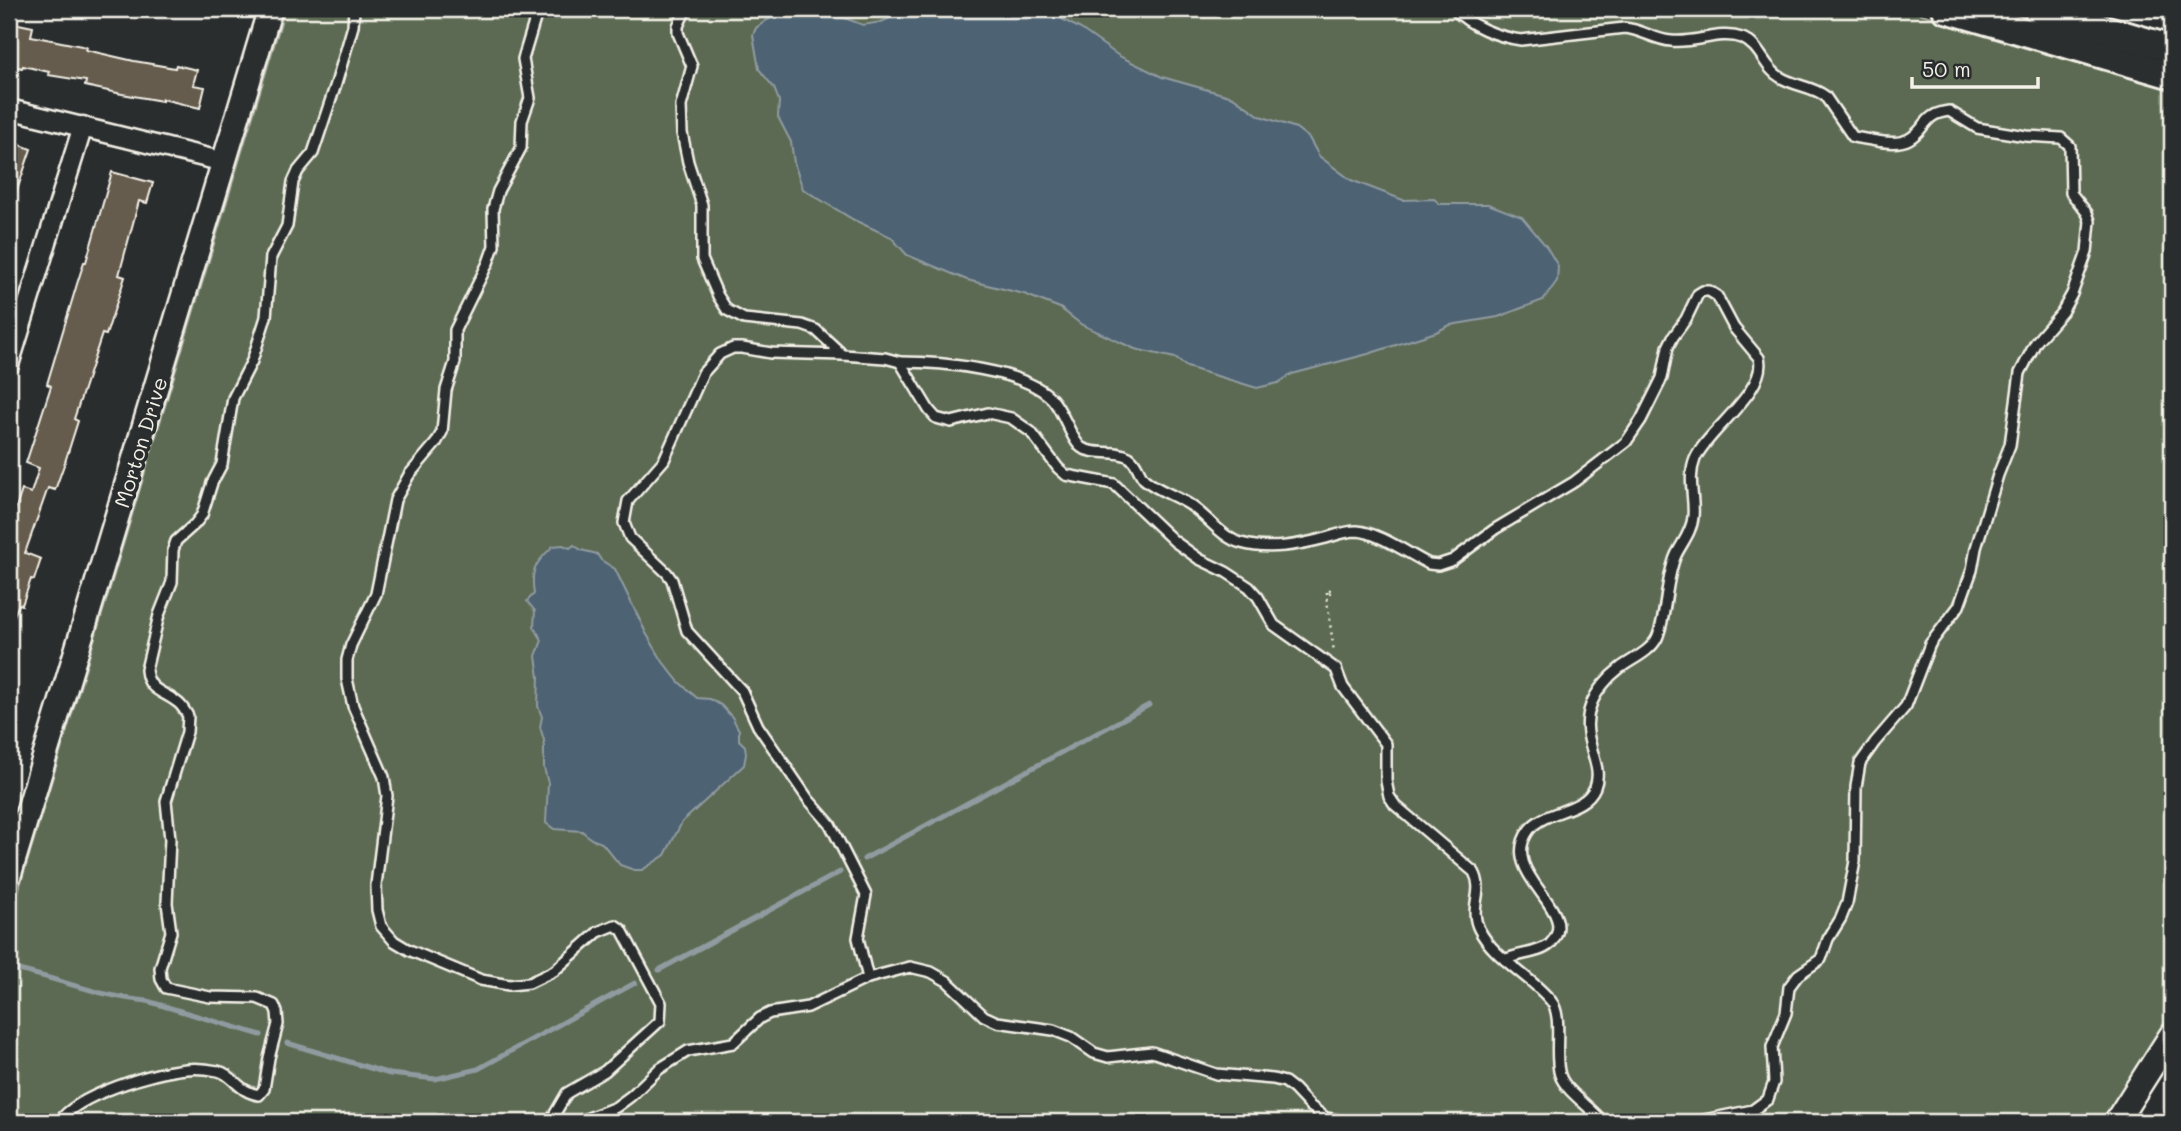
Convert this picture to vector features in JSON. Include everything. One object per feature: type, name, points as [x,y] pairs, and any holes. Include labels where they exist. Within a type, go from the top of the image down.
[{"type":"main road","points":[[1946,9],[2172,75]]},
{"type":"main road","points":[[2037,9],[2172,49]]},
{"type":"street","name":"Morton Drive","points":[[9,875],[15,833],[270,9]]},
{"type":"street","points":[[9,109],[224,162]]},
{"type":"street","points":[[9,365],[83,126]]},
{"type":"street","points":[[2116,1122],[2172,1034]]},
{"type":"lane","points":[[59,1122],[71,1110],[101,1093],[164,1073],[187,1069],[223,1072],[251,1094],[259,1095],[264,1089],[278,1024],[274,1005],[257,998],[210,997],[166,988],[162,979],[160,968],[171,932],[167,903],[170,839],[166,801],[187,732],[188,716],[178,703],[152,688],[146,677],[146,670],[159,615],[174,576],[173,550],[176,541],[202,515],[212,483],[222,464],[233,398],[252,361],[266,317],[271,257],[287,226],[293,182],[298,171],[313,153],[353,26],[354,9]]},
{"type":"lane","points":[[538,9],[523,59],[530,98],[522,121],[522,148],[498,191],[493,209],[494,246],[488,264],[455,330],[455,362],[446,390],[442,432],[404,482],[395,500],[376,594],[351,645],[347,660],[347,679],[352,706],[384,776],[387,796],[376,885],[377,910],[381,926],[388,935],[409,950],[481,980],[509,985],[529,983],[554,971],[598,932],[615,925],[622,930],[661,1003],[660,1021],[606,1072],[567,1093],[550,1122]]},
{"type":"lane","points":[[686,9],[678,26],[678,33],[692,66],[681,106],[682,132],[703,212],[702,259],[718,296],[727,310],[744,319],[802,325],[816,331],[837,353]]},
{"type":"lane","points":[[1454,9],[1480,26],[1507,38],[1521,40],[1624,28],[1668,41],[1690,41],[1719,36],[1744,39],[1780,78],[1825,96],[1853,136],[1899,142],[1909,139],[1932,115],[1949,111],[1984,130],[2060,138],[2070,146],[2072,196],[2087,213],[2090,221],[2087,251],[2072,294],[2062,312],[2036,342],[2020,373],[2010,445],[1998,475],[1972,570],[1959,606],[1930,644],[1906,706],[1860,763],[1856,788],[1855,861],[1847,903],[1821,959],[1798,975],[1789,987],[1786,1013],[1772,1047],[1773,1092],[1753,1110],[1695,1122]]},
{"type":"lane","points":[[868,978],[858,939],[866,895],[830,824],[808,799],[756,723],[742,691],[687,631],[672,580],[667,572],[630,538],[624,523],[628,501],[664,460],[703,373],[720,354],[733,348],[771,353],[837,353],[900,362],[952,365],[1009,377],[1042,390],[1057,406],[1077,444],[1089,451],[1117,453],[1131,458],[1145,479],[1189,504],[1225,534],[1242,543],[1288,546],[1359,531],[1429,564],[1438,565],[1453,560],[1495,529],[1574,482],[1626,442],[1641,420],[1662,378],[1668,347],[1698,294],[1709,291],[1717,296],[1734,328],[1759,358],[1758,375],[1747,394],[1695,459],[1690,482],[1693,519],[1673,563],[1657,638],[1646,651],[1607,679],[1591,704],[1586,729],[1598,775],[1595,787],[1586,799],[1548,816],[1533,826],[1522,846],[1525,869],[1531,881],[1554,909],[1557,927],[1555,937],[1545,947],[1505,960]]},
{"type":"lane","points":[[900,362],[936,418],[951,422],[988,413],[1012,418],[1031,432],[1066,475],[1114,484],[1174,541],[1199,559],[1250,587],[1274,625],[1336,669],[1343,687],[1386,744],[1389,796],[1395,805],[1474,872],[1479,881],[1474,915],[1480,931],[1505,960],[1553,1003],[1556,1013],[1559,1073],[1563,1083],[1592,1108],[1603,1122]]},
{"type":"lane","points":[[578,1122],[616,1107],[659,1069],[688,1051],[733,1043],[760,1018],[770,1013],[808,1007],[868,978],[910,967],[930,972],[947,981],[984,1016],[997,1022],[1053,1030],[1071,1037],[1094,1053],[1108,1057],[1152,1052],[1216,1074],[1285,1082],[1326,1118],[1350,1122]]},
{"type":"path","points":[[2129,9],[2172,22]]},
{"type":"path","points":[[1327,601],[1336,669]]},
{"type":"green space","points":[[285,9],[1905,9],[2172,89],[2172,1013],[2105,1122],[9,1122],[9,922]]},
{"type":"water","points":[[789,9],[808,9],[863,25],[881,22],[911,9],[1045,10],[1081,29],[1119,56],[1162,77],[1233,97],[1260,116],[1296,128],[1309,138],[1319,156],[1351,180],[1403,200],[1434,199],[1440,204],[1488,204],[1522,217],[1546,246],[1558,266],[1557,281],[1543,300],[1498,317],[1450,325],[1368,354],[1292,374],[1278,383],[1257,388],[1187,367],[1175,358],[1135,349],[1082,325],[1060,308],[1024,294],[967,280],[907,255],[891,237],[854,220],[803,189],[794,163],[791,142],[778,117],[779,101],[774,88],[759,69],[753,35],[756,28],[767,20]]},
{"type":"water","points":[[563,545],[570,548],[574,545],[581,550],[597,554],[615,569],[663,662],[679,682],[697,698],[710,699],[721,705],[732,717],[739,730],[739,740],[745,746],[744,765],[682,822],[665,855],[642,870],[620,865],[602,843],[591,839],[582,831],[554,829],[546,823],[548,783],[544,768],[544,740],[540,727],[542,717],[538,706],[539,677],[536,656],[542,640],[534,627],[535,611],[527,601],[534,594],[533,578],[538,562],[553,546]]},
{"type":"building","points":[[9,22],[33,27],[31,36],[87,47],[86,50],[134,61],[197,70],[193,85],[205,87],[200,108],[85,86],[86,81],[9,65]]},
{"type":"building","points":[[13,142],[31,149],[9,208],[9,154]]},
{"type":"building","points":[[112,172],[153,183],[147,203],[139,201],[119,275],[125,277],[106,335],[102,334],[74,419],[78,421],[65,462],[55,490],[48,488],[25,553],[41,559],[34,580],[31,579],[22,605],[19,604],[9,627],[9,528],[22,490],[31,493],[39,468],[26,463],[51,386],[47,384]]},
{"type":"waterway","points":[[864,859],[1149,705]]},
{"type":"waterway","points":[[659,970],[840,872]]},
{"type":"waterway","points":[[9,968],[112,995],[147,1001],[261,1035]]},
{"type":"waterway","points":[[287,1043],[390,1074],[435,1079],[478,1069],[635,983]]}]
